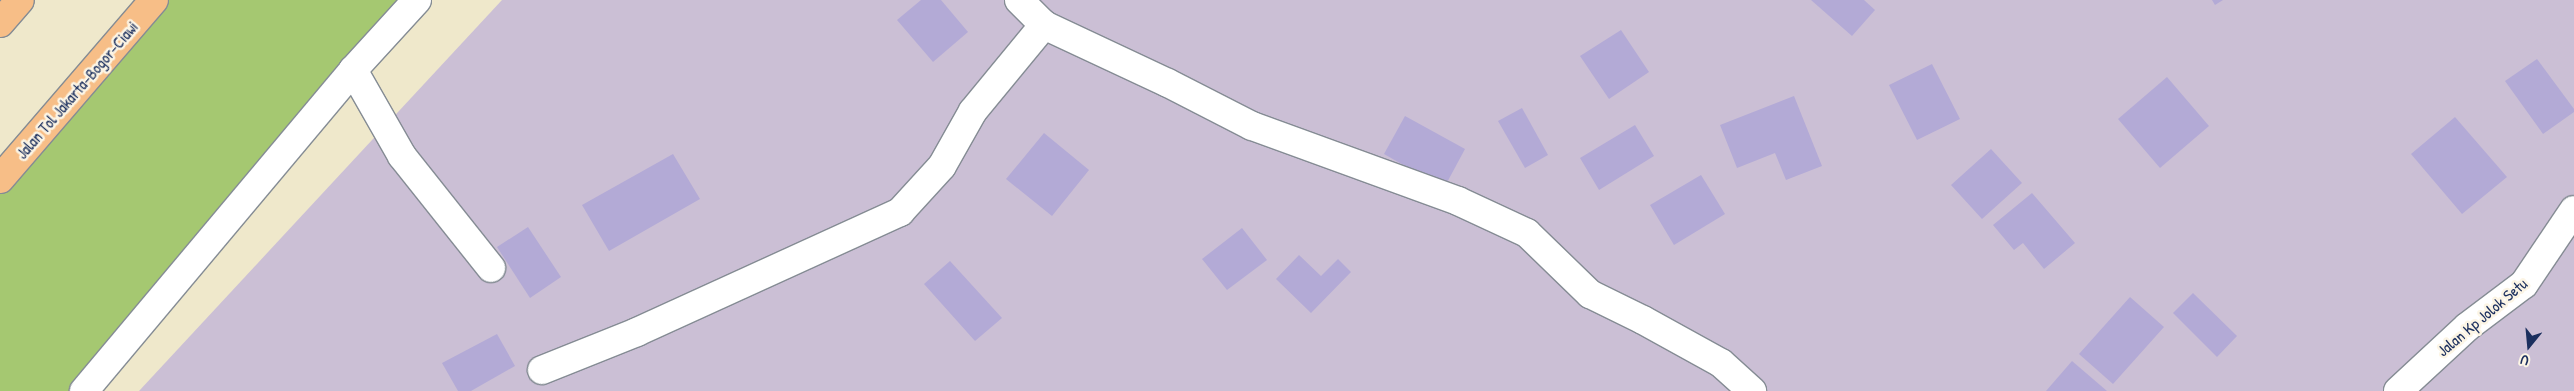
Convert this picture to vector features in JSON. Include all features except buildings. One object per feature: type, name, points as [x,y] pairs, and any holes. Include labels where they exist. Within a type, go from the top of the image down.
[{"type":"highway","points":[[0,23],[20,0]]},
{"type":"highway","name":"Jalan Tol Jakarta–Bogor–Ciawi","points":[[0,179],[154,0]]},
{"type":"street","points":[[84,391],[353,70],[417,0]]},
{"type":"street","points":[[1019,0],[1044,25],[1168,83],[1252,126],[1458,201],[1526,234],[1590,294],[1643,320],[1721,363],[1752,391]]},
{"type":"street","points":[[542,370],[636,332],[900,212],[942,166],[973,111],[1044,25]]},
{"type":"street","points":[[353,70],[402,156],[491,268]]},
{"type":"street","name":"Jalan Kp Jolok Setu","points":[[2398,391],[2467,327],[2524,284],[2574,210]]},
{"type":"shaded area","points":[[502,0],[2574,0],[2574,391],[139,391]]},
{"type":"green space","points":[[155,0],[417,0],[79,391],[0,391],[0,180]]}]
